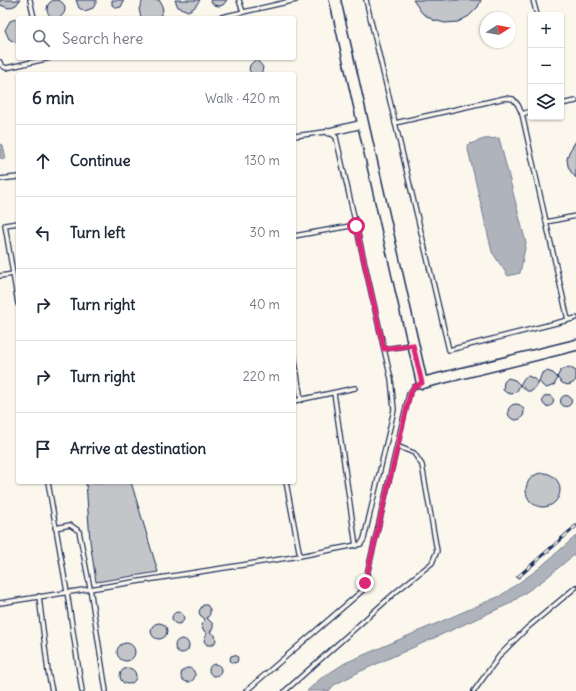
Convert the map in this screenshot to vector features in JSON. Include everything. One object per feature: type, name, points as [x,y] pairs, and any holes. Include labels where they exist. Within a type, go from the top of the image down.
[{"type":"street","points":[[335,0],[422,383],[576,345]]},
{"type":"street","points":[[329,132],[363,124]]},
{"type":"lane","points":[[30,0],[34,16]]},
{"type":"lane","points":[[240,0],[243,12]]},
{"type":"lane","points":[[226,16],[296,0]]},
{"type":"lane","points":[[366,0],[449,350],[576,318]]},
{"type":"lane","points":[[534,0],[536,12]]},
{"type":"lane","points":[[0,62],[1,65],[6,68],[41,60]]},
{"type":"lane","points":[[395,123],[505,98],[513,99],[518,105],[522,114],[568,320]]},
{"type":"lane","points":[[564,103],[576,101]]},
{"type":"lane","points":[[522,114],[528,112]]},
{"type":"lane","points":[[0,603],[300,556],[361,544],[364,539],[394,410],[391,379],[336,138],[329,132],[296,136]]},
{"type":"lane","points":[[0,179],[16,177]]},
{"type":"lane","points":[[546,222],[576,216]]},
{"type":"lane","points":[[0,226],[16,223]]},
{"type":"lane","points":[[5,225],[16,292]]},
{"type":"lane","points":[[296,236],[356,226]]},
{"type":"lane","points":[[0,276],[13,274]]},
{"type":"lane","points":[[384,349],[413,345]]},
{"type":"lane","points":[[296,367],[301,400]]},
{"type":"lane","points":[[246,691],[362,591],[410,394],[414,387],[422,383]]},
{"type":"lane","points":[[296,401],[355,388]]},
{"type":"lane","points":[[334,392],[356,546]]},
{"type":"lane","points":[[285,691],[397,591],[432,563],[437,551],[422,465],[414,453],[397,446]]},
{"type":"lane","points":[[48,484],[82,691]]},
{"type":"lane","points":[[286,484],[300,556]]},
{"type":"lane","points":[[56,528],[70,525],[79,530],[90,588],[106,691]]},
{"type":"lane","points":[[474,691],[500,654],[527,628],[576,587]]},
{"type":"lane","points":[[39,596],[48,672],[52,691]]},
{"type":"shaded area","points":[[499,138],[526,243],[520,273],[508,276],[492,252],[467,145],[484,139]]},
{"type":"shaded area","points":[[0,144],[3,145],[6,159],[0,158]]},
{"type":"shaded area","points":[[576,536],[576,553],[545,579],[509,604],[359,672],[334,685],[329,691],[307,691],[320,679],[345,663],[500,596],[537,570]]},
{"type":"building","points":[[0,0],[20,0],[16,5],[9,8],[0,5]]},
{"type":"building","points":[[52,0],[60,0],[65,5],[65,13],[63,16],[49,16],[47,13],[47,5]]},
{"type":"building","points":[[76,0],[96,0],[96,3],[93,8],[85,11],[79,8]]},
{"type":"building","points":[[112,0],[123,0],[121,7],[116,8],[112,5]]},
{"type":"building","points":[[143,0],[159,0],[163,10],[160,16],[141,16],[139,9]]},
{"type":"building","points":[[175,0],[200,0],[194,8],[188,11],[178,7]]},
{"type":"building","points":[[210,0],[227,0],[223,5],[219,6],[214,5]]},
{"type":"building","points":[[413,0],[481,0],[478,7],[469,16],[458,22],[445,23],[433,20],[422,13]]},
{"type":"building","points":[[16,19],[16,42],[9,39],[5,30],[10,21]]},
{"type":"building","points":[[257,60],[263,67],[262,72],[250,72],[249,70],[250,65]]},
{"type":"building","points":[[576,141],[576,178],[568,166],[567,159],[569,152]]},
{"type":"building","points":[[569,367],[576,371],[576,380],[568,385],[562,383],[557,377],[561,370]]},
{"type":"building","points":[[547,371],[553,373],[558,378],[554,385],[547,388],[539,381],[542,373]]},
{"type":"building","points":[[528,376],[539,383],[532,391],[527,391],[520,385],[524,378]]},
{"type":"building","points":[[508,378],[515,380],[520,385],[517,391],[512,394],[503,390],[504,382]]},
{"type":"building","points":[[566,395],[570,397],[572,401],[570,405],[566,407],[562,405],[560,401],[562,397]]},
{"type":"building","points":[[546,396],[550,396],[552,397],[552,405],[546,406],[543,403],[543,399]]},
{"type":"building","points":[[516,404],[522,406],[524,412],[522,418],[516,420],[510,418],[508,412],[510,406]]},
{"type":"building","points":[[540,473],[546,473],[550,474],[557,480],[560,490],[559,497],[553,504],[546,507],[540,507],[536,506],[529,500],[526,493],[526,487],[527,483],[533,476]]},
{"type":"building","points":[[86,484],[132,484],[158,572],[96,582],[90,541]]},
{"type":"building","points":[[203,605],[207,605],[210,609],[210,614],[207,618],[213,624],[213,628],[210,632],[215,635],[216,640],[212,645],[207,645],[204,641],[207,633],[203,630],[201,625],[205,619],[200,615],[199,611]]},
{"type":"building","points":[[176,612],[180,612],[184,618],[180,624],[176,624],[172,620],[172,616]]},
{"type":"building","points":[[159,623],[166,628],[167,631],[162,638],[159,639],[152,634],[151,631],[156,624]]},
{"type":"building","points":[[182,639],[187,641],[189,646],[187,651],[182,653],[177,651],[175,646],[177,641]]},
{"type":"building","points":[[126,643],[132,646],[135,652],[132,658],[126,661],[120,658],[117,652],[120,646]]},
{"type":"building","points":[[232,655],[236,655],[238,659],[236,663],[232,663],[230,661],[230,657]]},
{"type":"building","points":[[213,664],[217,664],[221,670],[217,676],[213,676],[209,672],[209,668]]},
{"type":"building","points":[[128,668],[134,670],[136,676],[134,682],[128,684],[122,682],[120,676],[122,670]]},
{"type":"building","points":[[185,668],[191,668],[195,672],[195,678],[191,682],[185,682],[181,678],[181,672]]},
{"type":"railway","points":[[518,577],[576,526]]},
{"type":"route","points":[[356,226],[384,349],[413,345],[422,383],[414,387],[410,394],[365,583]]}]
